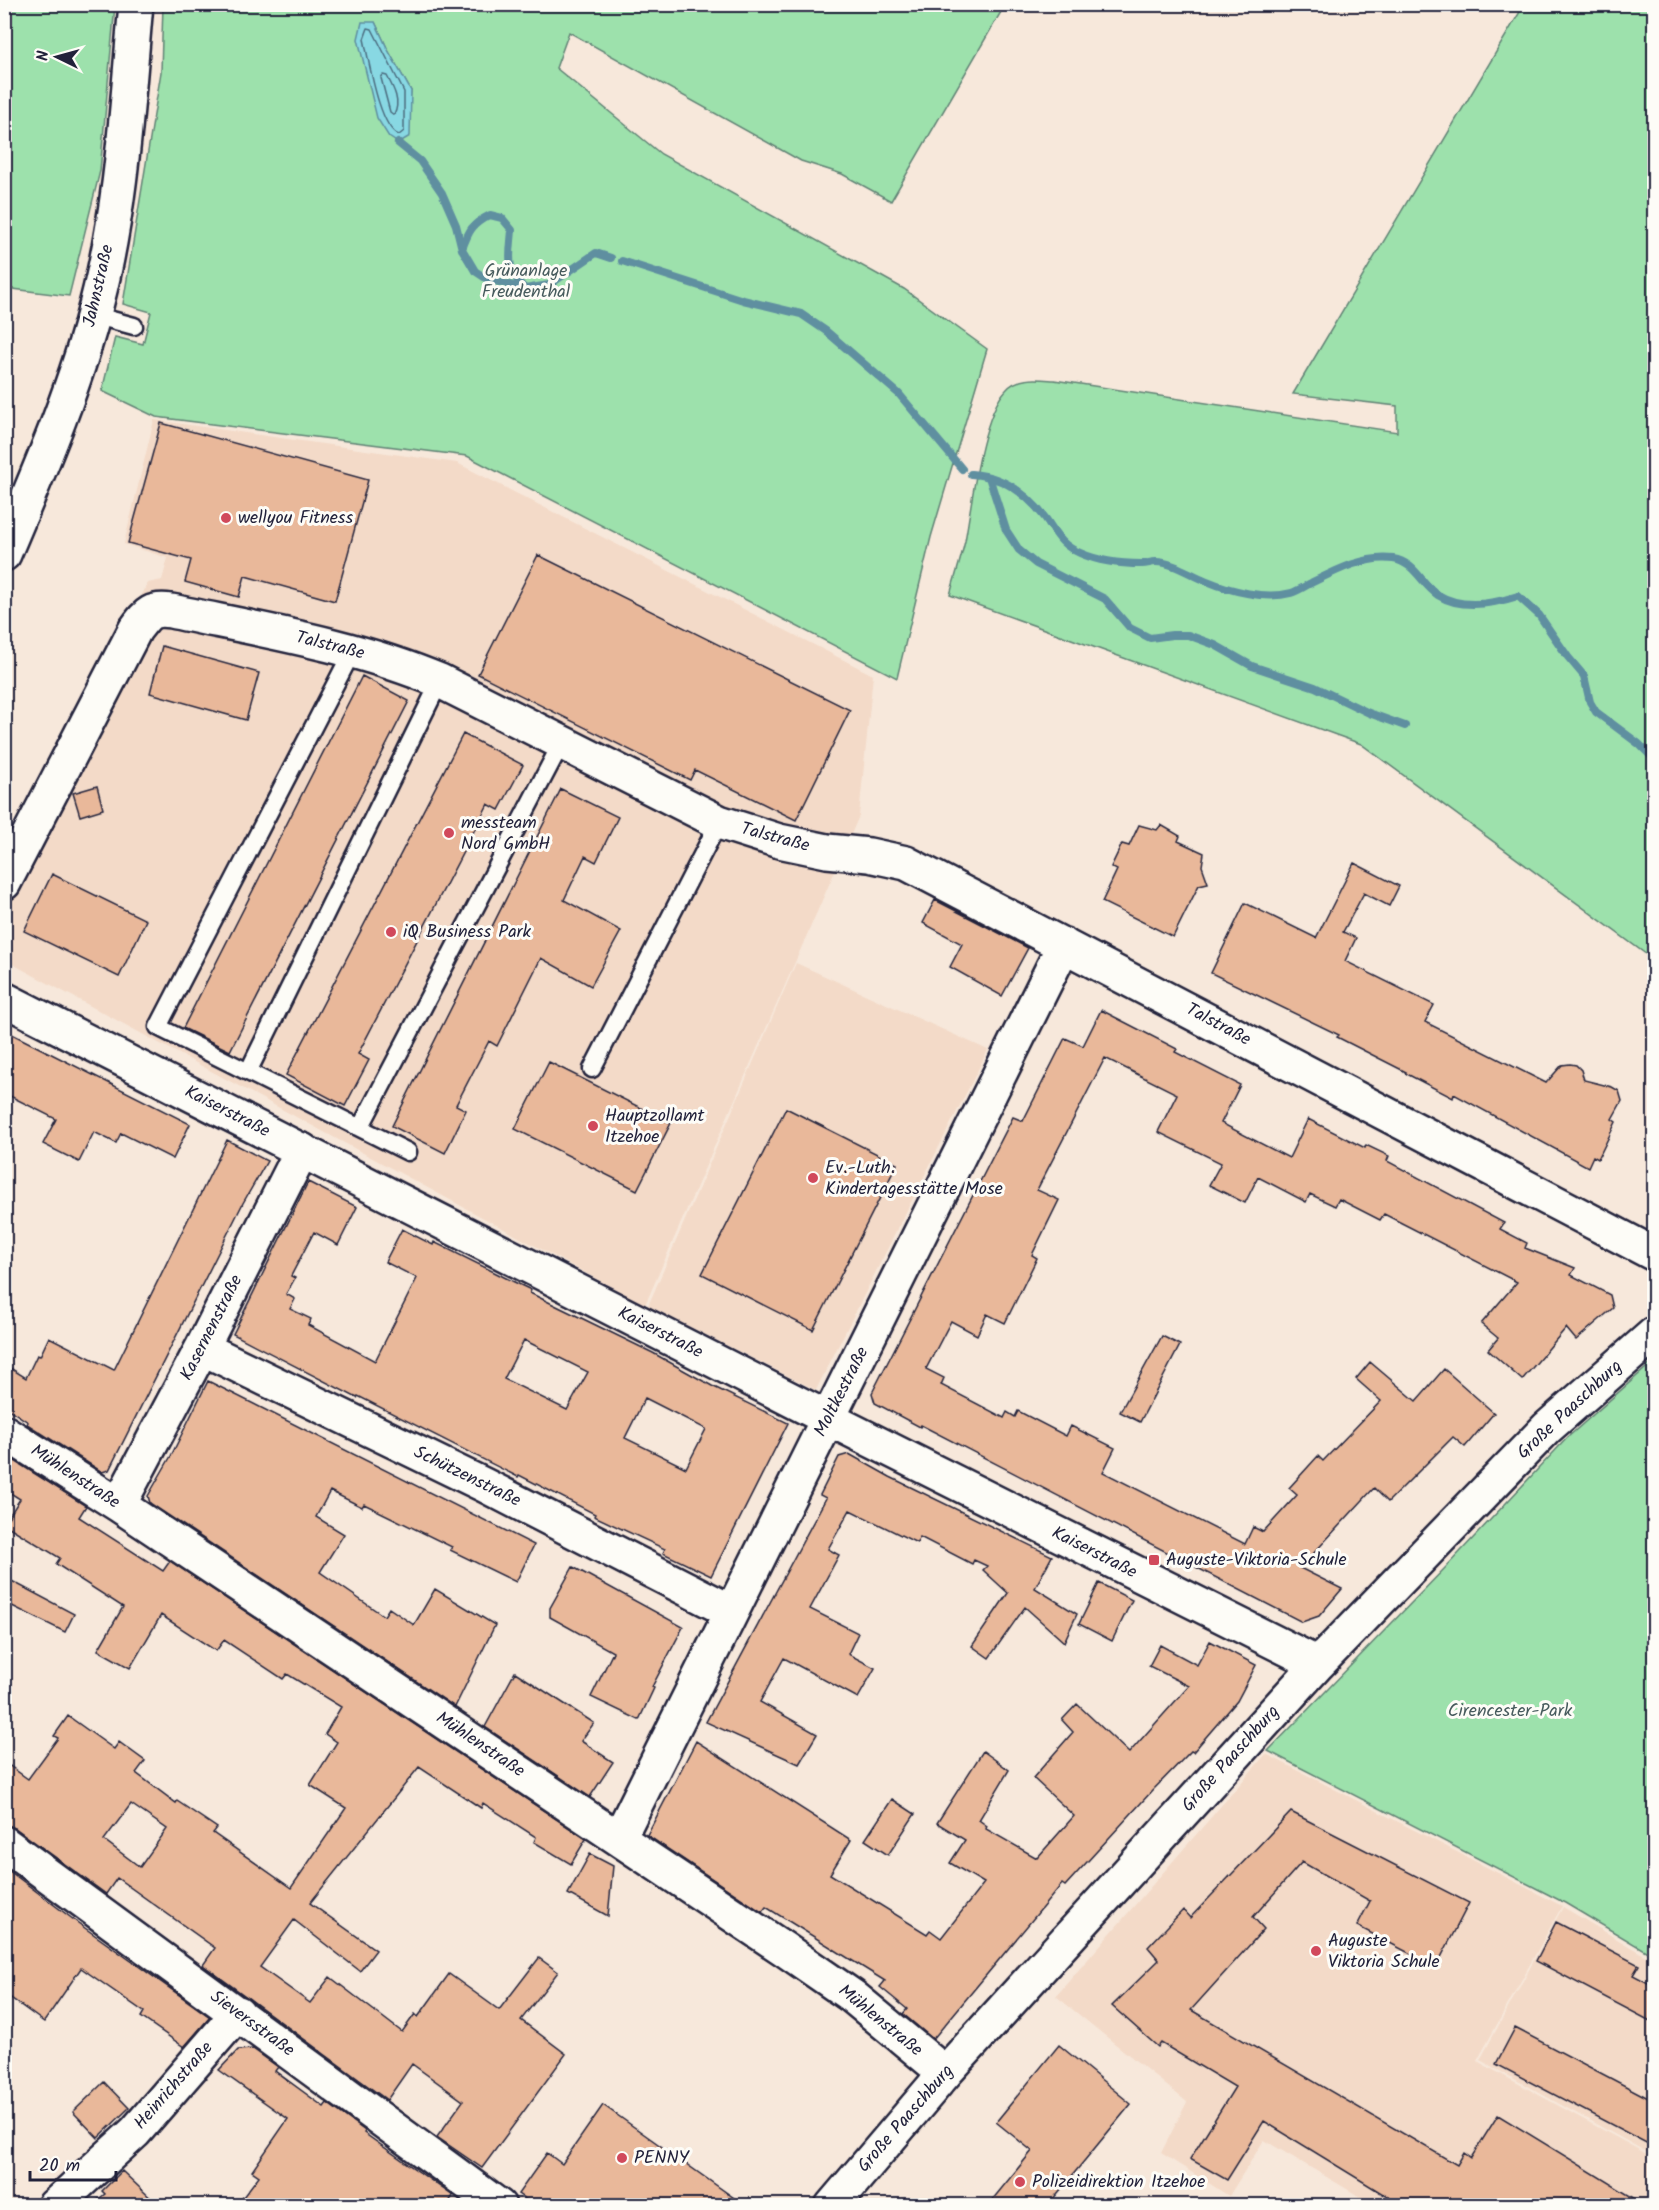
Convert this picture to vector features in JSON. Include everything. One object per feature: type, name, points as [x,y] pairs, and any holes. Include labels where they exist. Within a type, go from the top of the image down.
[{"type":"street","name":"Jahnstraße","points":[[4,554],[63,412],[93,315],[114,220],[136,4]]},
{"type":"street","name":"Talstraße","points":[[4,883],[135,630],[146,615],[157,609],[171,611],[353,650],[399,664],[441,681],[719,822],[779,841],[906,863],[1654,1254]]},
{"type":"street","name":"Moltkestraße","points":[[619,1838],[730,1611],[829,1419],[1064,945]]},
{"type":"street","name":"Kaiserstraße","points":[[4,999],[829,1419],[1318,1664]]},
{"type":"street","name":"Kasernenstraße","points":[[119,1505],[202,1348],[302,1150]]},
{"type":"street","name":"Große Paaschburg","points":[[832,2205],[945,2073],[1318,1664],[1547,1428],[1654,1334]]},
{"type":"street","name":"Schützenstraße","points":[[202,1348],[484,1485],[730,1611]]},
{"type":"street","name":"Mühlenstraße","points":[[4,1432],[119,1505],[852,1996],[945,2073]]},
{"type":"street","name":"Sieversstraße","points":[[4,1843],[499,2205]]},
{"type":"street","name":"Heinrichstraße","points":[[54,2205],[135,2132],[238,2013]]},
{"type":"lane","points":[[93,315],[134,326]]},
{"type":"lane","points":[[353,650],[158,1027],[408,1152]]},
{"type":"lane","points":[[248,1072],[441,681]]},
{"type":"lane","points":[[360,1128],[561,742]]},
{"type":"lane","points":[[592,1069],[719,822]]},
{"type":"shaded area","points":[[154,420],[457,463],[873,675],[859,816],[645,1305],[5,960],[5,853],[148,583],[162,580],[168,558],[124,544]],"holes":[[[161,423],[367,480],[334,600],[245,576],[239,597],[185,582],[191,560],[128,542]],[[538,555],[850,710],[796,820],[695,770],[690,779],[479,674]],[[162,646],[259,673],[246,720],[150,693]],[[362,677],[409,701],[230,1052],[183,1027]],[[463,734],[523,765],[499,810],[488,804],[358,1054],[369,1060],[345,1106],[286,1075]],[[562,789],[618,818],[596,862],[585,857],[554,918],[496,1045],[489,1041],[456,1105],[466,1110],[445,1153],[392,1126]],[[52,874],[146,920],[119,976],[25,931]],[[549,1062],[671,1123],[637,1190],[516,1129]]]},
{"type":"shaded area","name":"Ev.-Luth. Kindertagesstätte Mose","points":[[796,963],[988,1050],[816,1390],[648,1306]]},
{"type":"shaded area","name":"Auguste Viktoria Schule","points":[[1266,1754],[1562,1906],[1477,2061],[1654,2158],[1654,2205],[1374,2205],[1264,2140],[1229,2196],[1161,2153],[1187,2102],[1056,1996]]},
{"type":"shaded area","points":[[1563,1907],[1654,1961],[1654,2156],[1480,2060]]},
{"type":"green space","points":[[5,4],[115,5],[100,171],[69,296],[5,288]]},
{"type":"green space","name":"Grünanlage Freudenthal","points":[[163,5],[1005,5],[891,201],[842,174],[801,161],[569,32],[556,68],[661,154],[904,289],[987,349],[931,537],[897,678],[467,456],[156,417],[102,391],[115,337],[143,344],[151,312],[123,304],[161,72]],"holes":[[[375,22],[411,91],[410,101]]]},
{"type":"green space","points":[[1524,5],[1654,5],[1654,960],[1361,744],[950,595],[965,541],[979,462],[990,420],[997,403],[1006,390],[1016,382],[1028,379],[1054,380],[1397,432],[1397,406],[1293,394]]},
{"type":"green space","name":"Cirencester-Park","points":[[1654,1361],[1654,1956],[1565,1903],[1268,1751],[1568,1437]]},
{"type":"water","points":[[362,22],[375,22],[411,91],[410,136],[398,143],[389,137],[377,118],[358,39]]},
{"type":"building","points":[[161,423],[368,480],[335,601],[245,576],[239,597],[185,582],[191,560],[128,543]]},
{"type":"building","points":[[538,555],[850,710],[796,820],[695,770],[690,780],[478,674]]},
{"type":"building","points":[[162,646],[259,673],[246,720],[150,693]]},
{"type":"building","points":[[362,676],[409,701],[230,1051],[183,1028]]},
{"type":"building","name":"iQ Business Park","points":[[463,734],[523,765],[499,810],[488,804],[358,1054],[369,1060],[345,1106],[286,1075]]},
{"type":"building","points":[[97,786],[103,809],[80,816],[73,793]]},
{"type":"building","points":[[561,789],[618,817],[596,862],[585,856],[564,900],[621,931],[591,986],[541,958],[497,1046],[489,1041],[456,1105],[466,1110],[445,1153],[392,1126]]},
{"type":"building","points":[[1139,825],[1157,830],[1161,825],[1180,836],[1178,841],[1204,853],[1202,866],[1208,883],[1199,885],[1173,937],[1102,902],[1117,870],[1111,867],[1122,844],[1129,846]]},
{"type":"building","points":[[1354,863],[1399,886],[1389,906],[1364,893],[1343,932],[1356,938],[1345,961],[1434,1005],[1425,1022],[1546,1083],[1562,1065],[1570,1064],[1576,1065],[1581,1070],[1584,1080],[1619,1091],[1622,1101],[1612,1119],[1616,1122],[1598,1159],[1593,1156],[1588,1167],[1454,1094],[1453,1098],[1337,1037],[1339,1035],[1211,973],[1245,903],[1316,938]]},
{"type":"building","points":[[52,874],[146,920],[119,977],[24,931]]},
{"type":"building","points":[[935,900],[1028,948],[1002,996],[950,967],[962,944],[923,923]]},
{"type":"building","points":[[1101,1010],[1177,1049],[1175,1052],[1240,1085],[1221,1123],[1289,1158],[1308,1119],[1365,1148],[1366,1145],[1389,1156],[1387,1161],[1504,1223],[1500,1229],[1527,1243],[1525,1248],[1575,1268],[1571,1275],[1610,1295],[1613,1308],[1576,1340],[1566,1328],[1522,1380],[1488,1350],[1498,1338],[1481,1324],[1517,1282],[1384,1214],[1380,1220],[1339,1199],[1335,1206],[1310,1194],[1306,1202],[1258,1177],[1245,1203],[1209,1185],[1221,1163],[1158,1132],[1177,1094],[1105,1058],[1037,1190],[1059,1200],[1032,1255],[1037,1258],[1005,1323],[987,1314],[977,1335],[951,1321],[926,1369],[944,1378],[941,1385],[1004,1418],[1007,1412],[1015,1417],[1018,1411],[1066,1436],[1071,1426],[1115,1448],[1103,1472],[1245,1544],[1253,1527],[1263,1532],[1297,1495],[1289,1488],[1318,1456],[1323,1461],[1381,1401],[1356,1379],[1370,1362],[1416,1401],[1444,1369],[1494,1413],[1465,1447],[1453,1437],[1388,1502],[1374,1488],[1300,1568],[1342,1589],[1319,1616],[1302,1622],[875,1403],[872,1393],[1013,1117],[1023,1121],[1065,1038],[1083,1046]]},
{"type":"building","points":[[4,1030],[190,1124],[173,1159],[121,1133],[116,1143],[94,1132],[79,1162],[43,1144],[56,1119],[4,1093]]},
{"type":"building","name":"Hauptzollamt Itzehoe","points":[[549,1062],[671,1123],[637,1190],[515,1129]]},
{"type":"building","points":[[786,1108],[897,1164],[813,1330],[702,1274]]},
{"type":"building","points":[[227,1140],[267,1161],[243,1203],[109,1470],[102,1472],[27,1424],[28,1422],[4,1406],[4,1364],[26,1378],[49,1337],[114,1370]]},
{"type":"building","points":[[308,1182],[357,1207],[338,1245],[314,1232],[291,1276],[295,1278],[286,1294],[295,1299],[290,1309],[311,1319],[308,1325],[375,1361],[417,1278],[385,1262],[402,1229],[433,1245],[434,1242],[531,1290],[530,1293],[788,1423],[711,1576],[663,1553],[665,1549],[594,1516],[595,1514],[519,1475],[518,1477],[358,1396],[357,1398],[233,1334]],"holes":[[[524,1340],[588,1372],[567,1410],[504,1379]],[[645,1398],[706,1429],[686,1468],[625,1438]]]},
{"type":"building","points":[[1162,1336],[1180,1345],[1140,1422],[1120,1412]]},
{"type":"building","points":[[208,1381],[534,1545],[516,1582],[450,1550],[452,1547],[364,1504],[362,1507],[330,1491],[316,1517],[344,1534],[320,1572],[384,1616],[389,1608],[414,1625],[435,1589],[495,1625],[455,1707],[150,1503],[148,1496],[171,1456]]},
{"type":"building","points":[[849,1454],[890,1477],[1052,1556],[1035,1588],[1077,1614],[1064,1642],[1025,1607],[989,1658],[972,1646],[1008,1593],[983,1570],[987,1566],[974,1560],[972,1564],[920,1537],[917,1543],[850,1510],[828,1549],[839,1555],[810,1609],[858,1633],[848,1654],[875,1668],[858,1698],[784,1658],[760,1702],[817,1734],[799,1764],[706,1722],[826,1498],[820,1495],[839,1457]]},
{"type":"building","points":[[7,1456],[86,1506],[79,1517],[163,1571],[170,1561],[586,1839],[571,1864],[534,1842],[536,1837],[483,1803],[481,1808],[419,1767],[310,1903],[376,1950],[360,1971],[294,1920],[260,1967],[310,2003],[330,1977],[402,2032],[415,2014],[418,2017],[449,1974],[499,2010],[539,1958],[558,1972],[521,2020],[566,2054],[482,2168],[437,2137],[463,2101],[412,2064],[387,2100],[203,1965],[215,1948],[117,1878],[106,1894],[15,1828],[4,1825],[4,1762],[28,1779],[58,1738],[54,1736],[68,1716],[114,1749],[119,1742],[145,1761],[136,1773],[176,1803],[177,1801],[217,1828],[213,1833],[291,1888],[346,1808],[310,1785],[337,1742],[325,1734],[341,1707],[287,1674],[283,1679],[224,1640],[216,1651],[161,1615],[130,1668],[98,1650],[123,1607],[56,1564],[60,1558],[4,1524],[20,1499],[4,1489],[4,1459]],"holes":[[[131,1804],[167,1829],[140,1867],[104,1840]]]},
{"type":"building","points":[[573,1567],[683,1627],[652,1687],[654,1688],[639,1720],[591,1697],[613,1652],[550,1617],[550,1608]]},
{"type":"building","points":[[4,1577],[74,1614],[65,1632],[4,1602]]},
{"type":"building","points":[[1099,1583],[1132,1600],[1112,1641],[1079,1624]]},
{"type":"building","points":[[1210,1641],[1256,1665],[1237,1701],[1193,1752],[1191,1751],[1152,1791],[1065,1886],[1062,1884],[933,2039],[903,2014],[907,2009],[880,1987],[885,1981],[766,1907],[762,1912],[647,1835],[696,1741],[851,1840],[830,1874],[927,1934],[930,1930],[941,1938],[984,1883],[950,1863],[965,1840],[937,1823],[983,1751],[1009,1770],[979,1820],[987,1826],[986,1829],[1037,1858],[1074,1816],[1033,1778],[1073,1732],[1062,1720],[1077,1704],[1129,1753],[1189,1686],[1149,1666],[1160,1645],[1197,1665]]},
{"type":"building","points":[[515,1672],[594,1723],[581,1741],[613,1762],[590,1797],[485,1727]]},
{"type":"building","points":[[892,1799],[915,1814],[888,1855],[865,1840]]},
{"type":"building","points":[[1291,1812],[1469,1903],[1436,1967],[1357,1926],[1370,1901],[1302,1862],[1253,1917],[1264,1929],[1191,2010],[1457,2165],[1464,2153],[1471,2158],[1498,2115],[1645,2205],[1401,2205],[1264,2121],[1227,2180],[1190,2159],[1235,2087],[1161,2043],[1158,2047],[1112,2006],[1159,1960],[1148,1947],[1183,1910],[1190,1918]]},
{"type":"building","points":[[590,1854],[613,1866],[608,1916],[568,1894]]},
{"type":"building","points":[[4,1867],[210,2017],[184,2047],[141,2017],[144,2012],[81,1968],[44,2022],[4,1993]]},
{"type":"building","points":[[1556,1922],[1639,1965],[1633,1975],[1654,1986],[1654,2023],[1536,1961]]},
{"type":"building","points":[[1515,2028],[1654,2101],[1654,2147],[1496,2064]]},
{"type":"building","points":[[1059,2045],[1131,2104],[1048,2205],[988,2205],[1032,2151],[996,2122]]},
{"type":"building","points":[[253,2049],[278,2067],[275,2071],[324,2107],[327,2103],[365,2131],[364,2133],[453,2196],[447,2205],[237,2205],[259,2176],[252,2171],[288,2119],[219,2070],[238,2050]]},
{"type":"building","points":[[104,2082],[129,2108],[98,2138],[73,2112]]},
{"type":"building","name":"PENNY","points":[[603,2105],[744,2205],[534,2205],[518,2194],[547,2153],[562,2164]]},
{"type":"building","points":[[122,2171],[158,2205],[91,2205],[105,2194],[102,2191]]},
{"type":"waterway","points":[[398,143],[420,161],[442,193],[456,225],[462,249],[475,271],[487,279],[525,289],[549,285],[596,253],[611,258]]},
{"type":"waterway","points":[[462,249],[469,232],[479,221],[490,215],[502,218],[512,230],[510,255],[512,269],[525,289]]},
{"type":"waterway","points":[[622,261],[743,300],[801,314],[826,331],[899,394],[962,469]]},
{"type":"waterway","points":[[971,474],[994,478],[1022,494],[1039,510],[1064,543],[1080,553],[1119,563],[1169,564],[1237,591],[1259,595],[1291,593],[1350,565],[1382,558],[1407,564],[1432,591],[1457,603],[1488,603],[1518,596],[1539,615],[1584,676],[1590,702],[1596,712],[1639,744],[1654,759]]},
{"type":"waterway","points":[[989,477],[1006,530],[1019,550],[1036,564],[1105,599],[1130,628],[1150,638],[1188,635],[1215,645],[1252,666],[1315,687],[1369,713],[1405,726]]},
{"type":"place","name":"wellyou Fitness","points":[[226,518]]},
{"type":"place","name":"messteam Nord GmbH","points":[[449,833]]},
{"type":"place","name":"iQ Business Park","points":[[391,932]]},
{"type":"place","name":"Hauptzollamt Itzehoe","points":[[593,1126]]},
{"type":"place","name":"Ev.-Luth. Kindertagesstätte Mose","points":[[813,1178]]},
{"type":"place","name":"Auguste-Viktoria-Schule","points":[[1154,1560]]},
{"type":"place","name":"Auguste Viktoria Schule","points":[[1316,1951]]},
{"type":"place","name":"PENNY","points":[[622,2158]]},
{"type":"place","name":"Polizeidirektion Itzehoe","points":[[1020,2182]]}]
